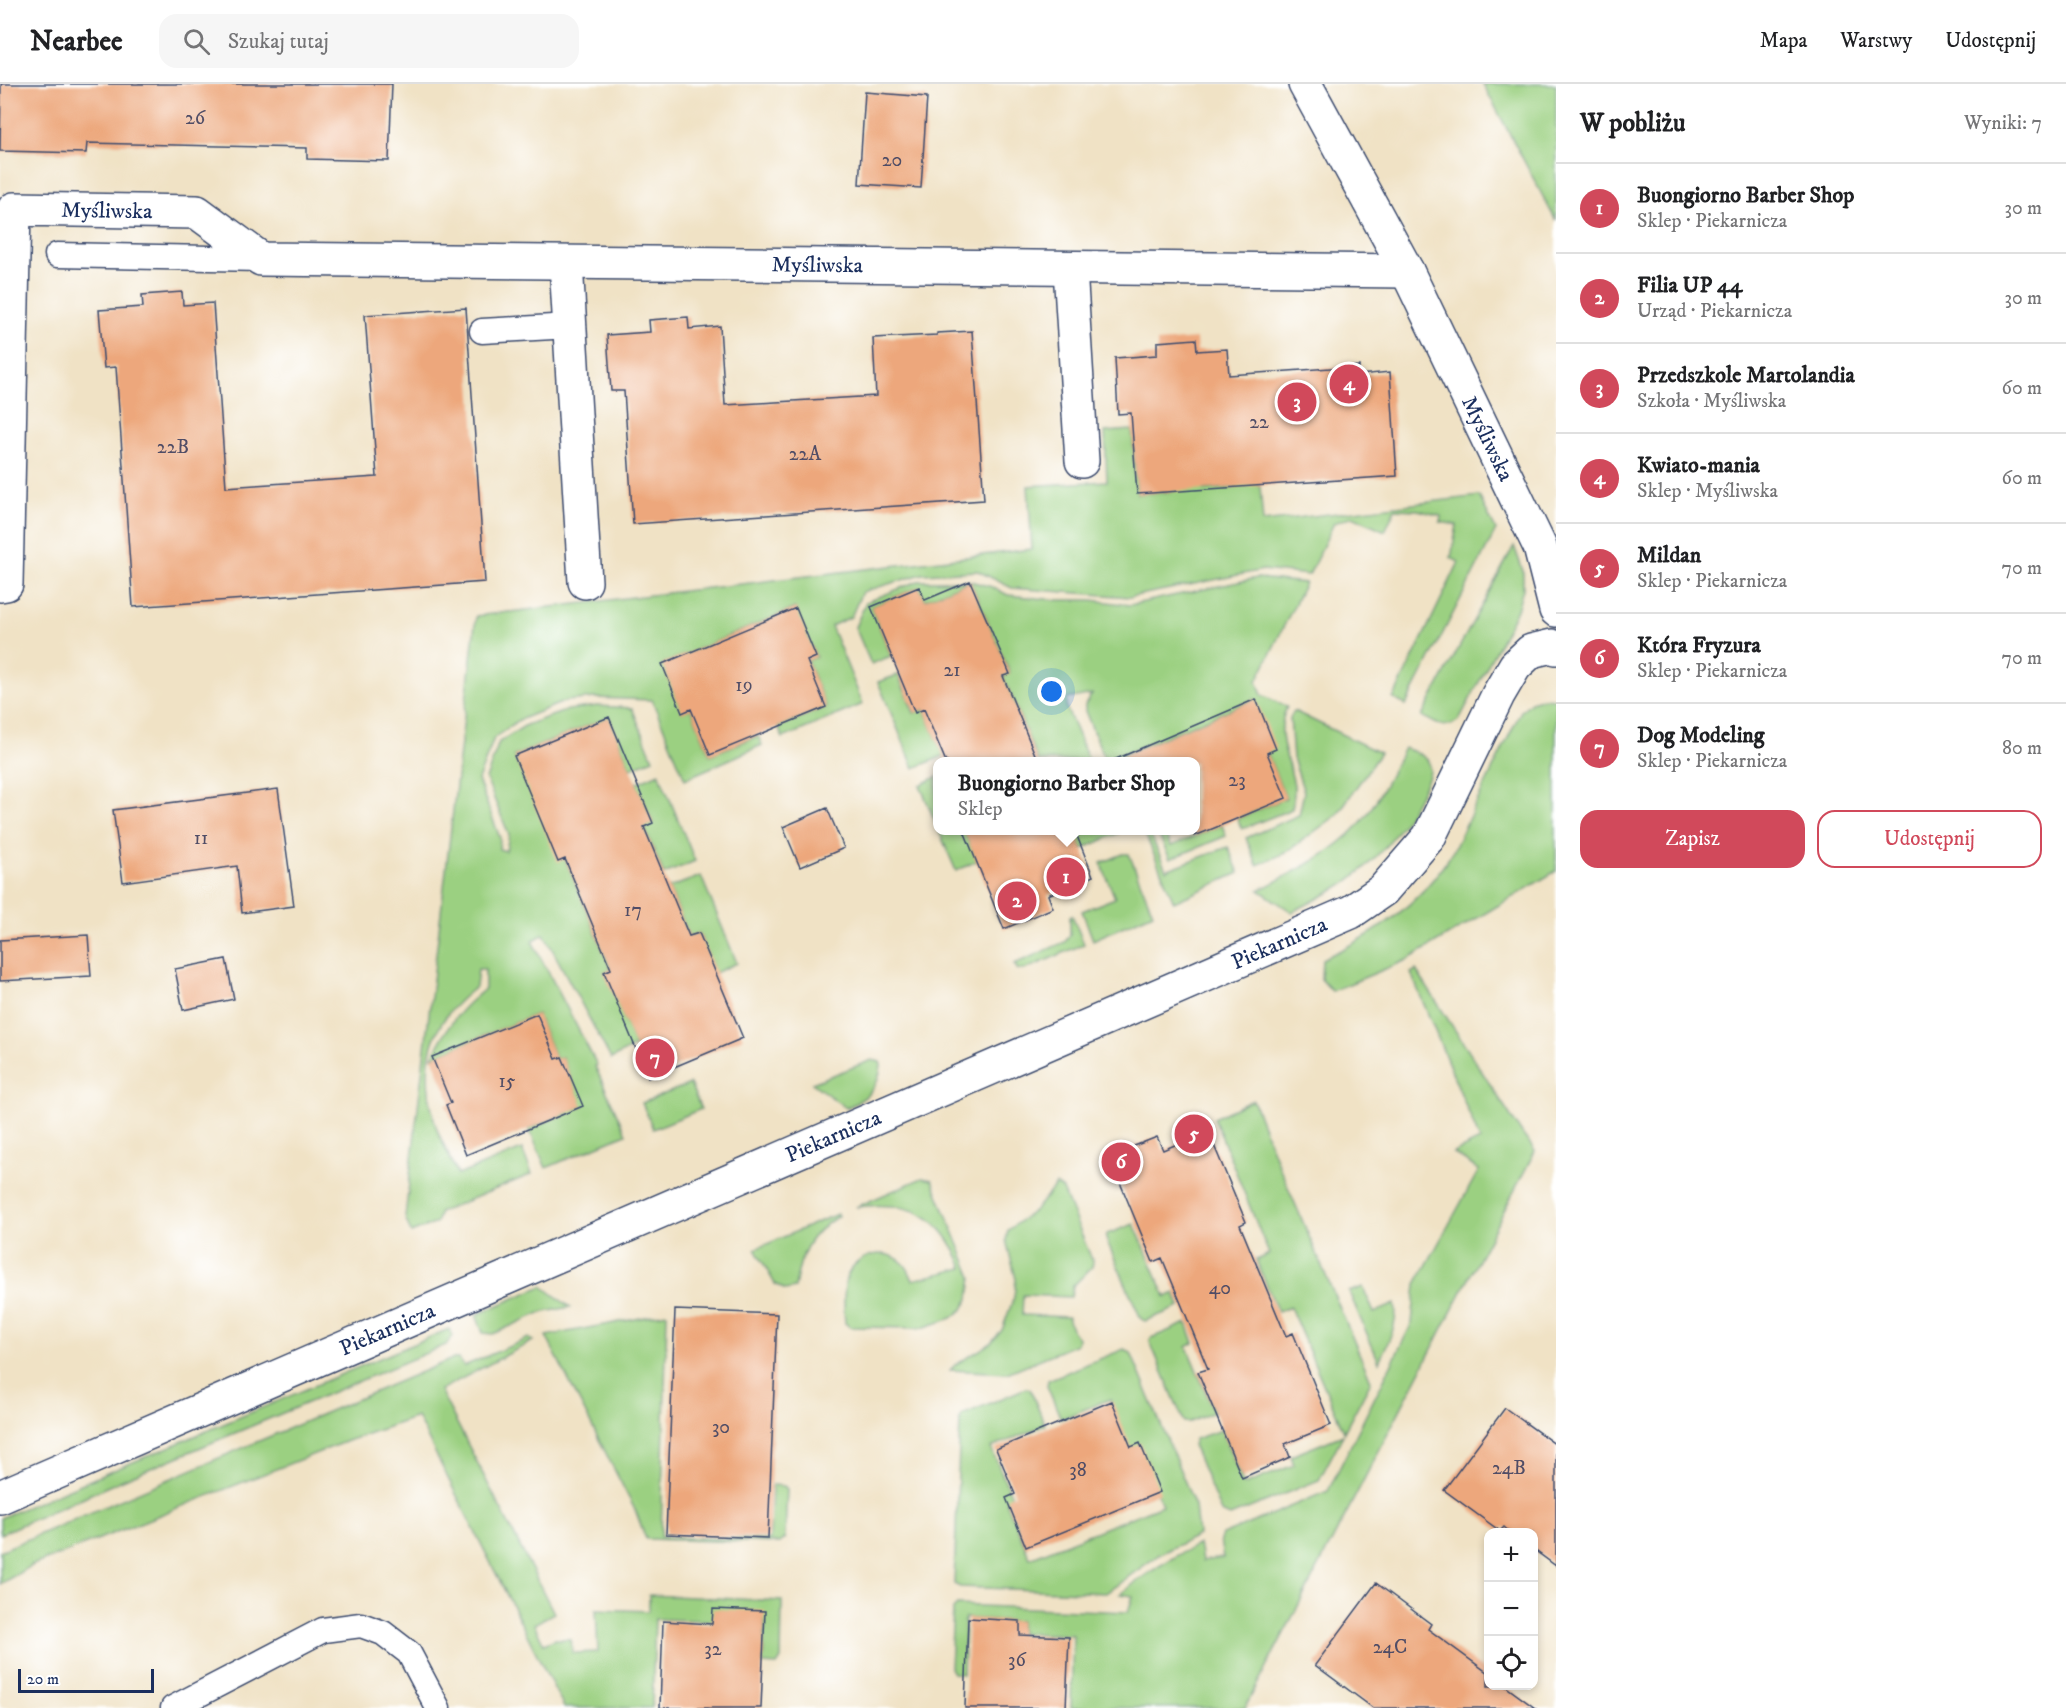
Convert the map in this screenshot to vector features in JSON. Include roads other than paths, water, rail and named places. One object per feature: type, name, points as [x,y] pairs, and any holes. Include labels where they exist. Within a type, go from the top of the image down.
[{"type":"street","name":"Myśliwska","points":[[1305,84],[1407,271],[1548,542],[1556,609]]},
{"type":"street","name":"Myśliwska","points":[[0,585],[6,584],[14,209],[197,213],[261,259],[1407,271]]},
{"type":"street","points":[[566,263],[585,582]]},
{"type":"street","points":[[1070,269],[1082,461]]},
{"type":"street","name":"Piekarnicza","points":[[0,1497],[1351,912],[1383,890],[1429,837],[1492,705],[1515,666],[1531,651],[1555,642]]},
{"type":"lane","points":[[57,255],[261,259]]},
{"type":"lane","points":[[482,331],[570,326]]},
{"type":"lane","points":[[180,1706],[323,1630],[361,1625],[383,1633],[410,1653],[438,1708]]},
{"type":"place","name":"Kwiato-mania","points":[[1349,384]]},
{"type":"place","name":"Przedszkole Martolandia","points":[[1297,402]]},
{"type":"place","name":"Buongiorno Barber Shop","points":[[1066,877]]},
{"type":"place","name":"Filia UP 44","points":[[1017,901]]},
{"type":"place","name":"Dog Modeling","points":[[655,1058]]},
{"type":"place","name":"Mildan","points":[[1194,1134]]},
{"type":"place","name":"Która Fryzura","points":[[1121,1162]]}]
